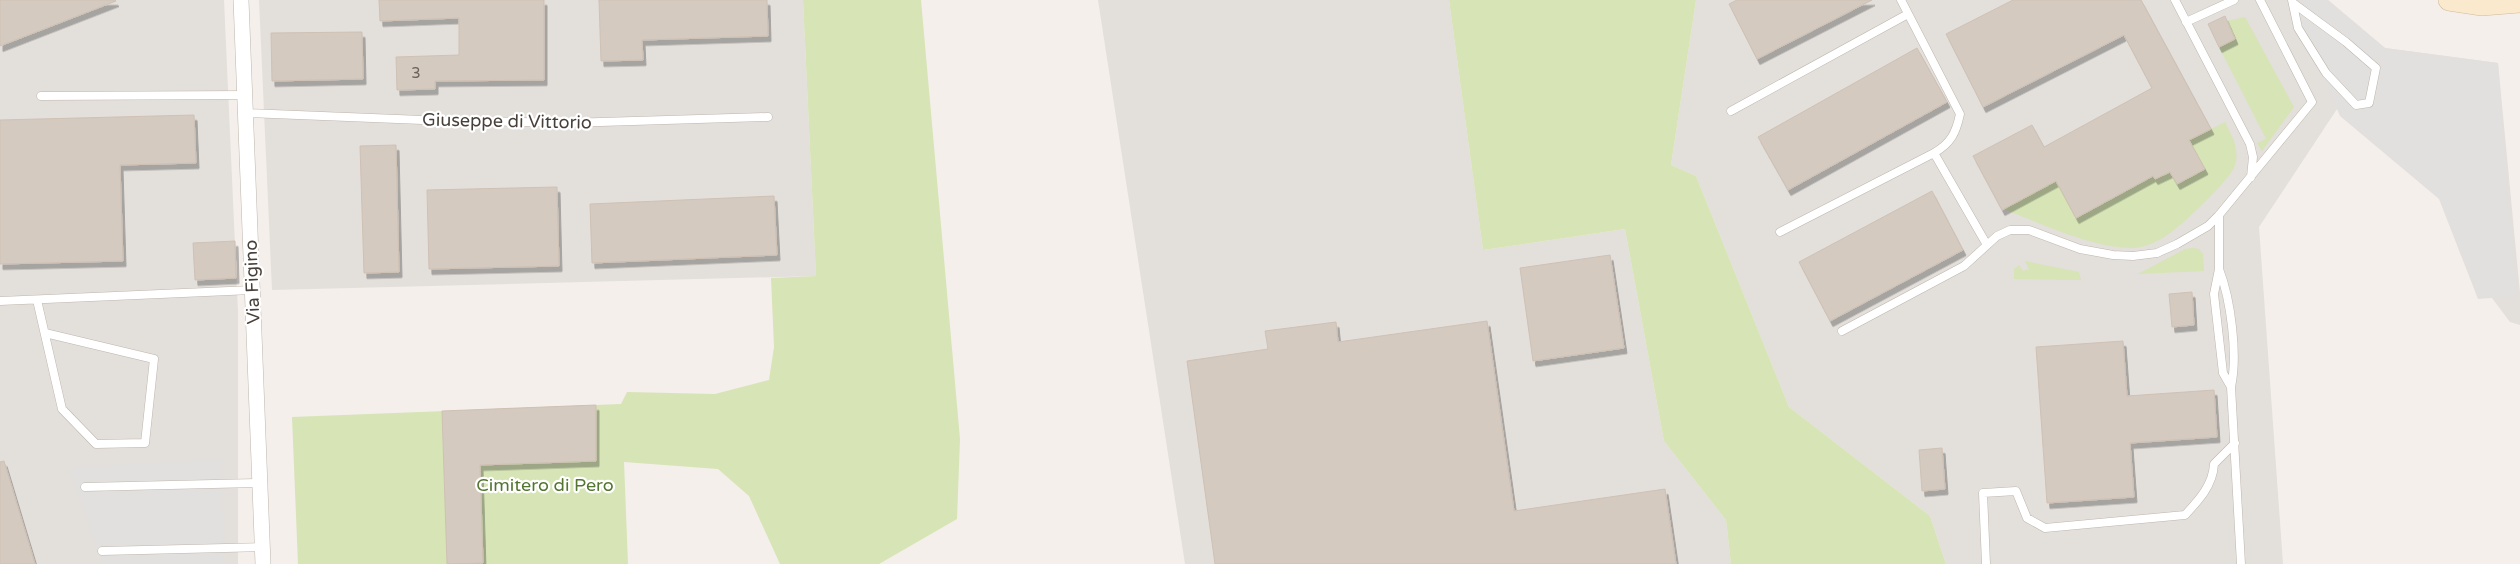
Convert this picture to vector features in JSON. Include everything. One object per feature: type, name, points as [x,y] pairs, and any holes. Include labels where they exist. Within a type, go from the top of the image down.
[{"type":"street","name":"Via Figino","points":[[241,0],[263,564]]},
{"type":"street","points":[[2449,0],[2482,5],[2520,2]]},
{"type":"lane","points":[[1780,232],[1934,153],[1946,145],[1954,136],[1960,114],[1901,0]]},
{"type":"lane","points":[[2175,0],[2250,144],[2252,157],[2251,177]]},
{"type":"lane","points":[[2186,22],[2234,0]]},
{"type":"lane","points":[[1842,331],[1964,266],[1997,236],[2010,230],[2029,230],[2080,249],[2133,256],[2157,253],[2208,226],[2312,102],[2260,0]]},
{"type":"lane","points":[[2293,1],[2376,68],[2369,102],[2356,106],[2326,73],[2298,28],[2293,1]]},
{"type":"lane","points":[[1731,111],[1908,14]]},
{"type":"lane","points":[[41,96],[245,95]]},
{"type":"lane","name":"Giuseppe di Vittorio","points":[[245,113],[422,120],[568,123],[768,117]]},
{"type":"lane","points":[[1934,153],[1987,245]]},
{"type":"lane","points":[[2219,215],[2219,269],[2214,294],[2223,373],[2231,387]]},
{"type":"lane","points":[[2219,269],[2228,292],[2230,310],[2234,372],[2231,387],[2241,564]]},
{"type":"lane","points":[[0,302],[252,290]]},
{"type":"lane","points":[[37,300],[62,409],[96,444],[145,442],[154,359],[45,334]]},
{"type":"lane","points":[[1986,564],[1983,493],[2016,491],[2026,518],[2045,528],[2185,515],[2198,501],[2214,477],[2214,464],[2235,443]]},
{"type":"lane","points":[[85,487],[260,482]]},
{"type":"lane","points":[[102,551],[262,547]]},
{"type":"shaded area","points":[[0,0],[224,0],[238,312],[238,564],[0,564]]},
{"type":"shaded area","points":[[259,0],[803,0],[816,276],[272,290]]},
{"type":"shaded area","points":[[1098,0],[1449,0],[1483,250],[1625,229],[1664,441],[1726,520],[1731,564],[1185,564]]},
{"type":"shaded area","points":[[1696,0],[2328,0],[2385,48],[2498,63],[2520,293],[2520,325],[2510,322],[2492,298],[2452,196],[2387,135],[2337,109],[2259,227],[2283,564],[1946,564],[1930,516],[1789,407],[1696,176],[1671,165]]},
{"type":"shaded area","points":[[2291,0],[2328,0],[2385,48],[2498,63],[2517,296],[2478,299],[2439,199],[2340,116]]},
{"type":"shaded area","points":[[221,459],[224,564],[102,564],[69,467]]},
{"type":"green space","name":"Cimitero di Pero","points":[[803,0],[921,0],[960,439],[957,519],[879,564],[780,564],[749,496],[718,469],[624,462],[628,564],[298,564],[292,417],[621,404],[627,392],[715,394],[769,380],[774,347],[771,278],[816,276]]},
{"type":"green space","points":[[1449,0],[1696,0],[1671,165],[1696,176],[1789,407],[1930,516],[1946,564],[1731,564],[1726,520],[1664,441],[1625,229],[1483,250]]},
{"type":"green space","points":[[2245,17],[2294,107],[2262,151],[2257,143],[2266,139],[2219,47],[2235,39],[2227,21]]},
{"type":"green space","points":[[2225,122],[2233,138],[2237,154],[2232,171],[2226,180],[2187,219],[2153,243],[2131,248],[2100,244],[2066,234],[2003,209],[2056,181],[2076,218],[2132,187],[2139,151],[2155,179],[2170,172],[2177,184],[2204,169],[2189,140]]},
{"type":"green space","points":[[2185,249],[2199,249],[2203,254],[2204,271],[2138,274]]},
{"type":"green space","points":[[2025,261],[2079,272],[2081,280],[2014,279],[2014,269],[2019,265],[2023,271],[2029,269]]},
{"type":"building","points":[[0,0],[115,0],[116,1],[0,46]]},
{"type":"building","points":[[379,0],[544,0],[544,80],[435,81],[435,89],[397,90],[396,57],[459,55],[459,18],[380,21]]},
{"type":"building","points":[[599,0],[767,0],[768,36],[642,40],[643,60],[601,61]]},
{"type":"building","points":[[1737,0],[1872,0],[1757,59],[1729,4]]},
{"type":"building","points":[[2013,0],[2141,0],[2211,129],[2189,140],[2205,169],[2177,184],[2170,172],[2155,179],[2153,176],[2076,218],[2056,181],[2002,210],[1973,156],[2032,125],[2044,147],[2152,88],[2124,35],[1983,107],[1946,34]]},
{"type":"building","points":[[2225,16],[2235,39],[2219,47],[2208,24]]},
{"type":"building","points":[[362,32],[363,79],[272,81],[271,33]]},
{"type":"building","points":[[1917,48],[1947,102],[1788,190],[1758,137]]},
{"type":"building","points":[[194,115],[196,163],[120,165],[123,261],[0,264],[0,120]]},
{"type":"building","points":[[396,145],[399,272],[364,273],[360,146]]},
{"type":"building","points":[[557,187],[559,266],[429,269],[427,190]]},
{"type":"building","points":[[1932,191],[1963,250],[1830,321],[1799,262]]},
{"type":"building","points":[[774,196],[777,255],[592,263],[590,204]]},
{"type":"building","points":[[235,241],[236,278],[195,280],[193,243]]},
{"type":"building","points":[[1610,255],[1624,348],[1533,361],[1520,268]]},
{"type":"building","points":[[2192,292],[2194,325],[2172,327],[2169,294]]},
{"type":"building","points":[[1487,321],[1514,511],[1665,489],[1676,564],[1215,564],[1187,361],[1268,349],[1265,331],[1336,322],[1338,342]]},
{"type":"building","points":[[2123,341],[2127,396],[2214,390],[2217,437],[2130,443],[2134,497],[2047,503],[2036,347]]},
{"type":"building","points":[[596,405],[596,461],[480,465],[483,563],[447,564],[442,411]]},
{"type":"building","points":[[1942,448],[1945,489],[1922,491],[1919,450]]},
{"type":"building","points":[[4,461],[35,564],[0,564],[0,462]]}]
